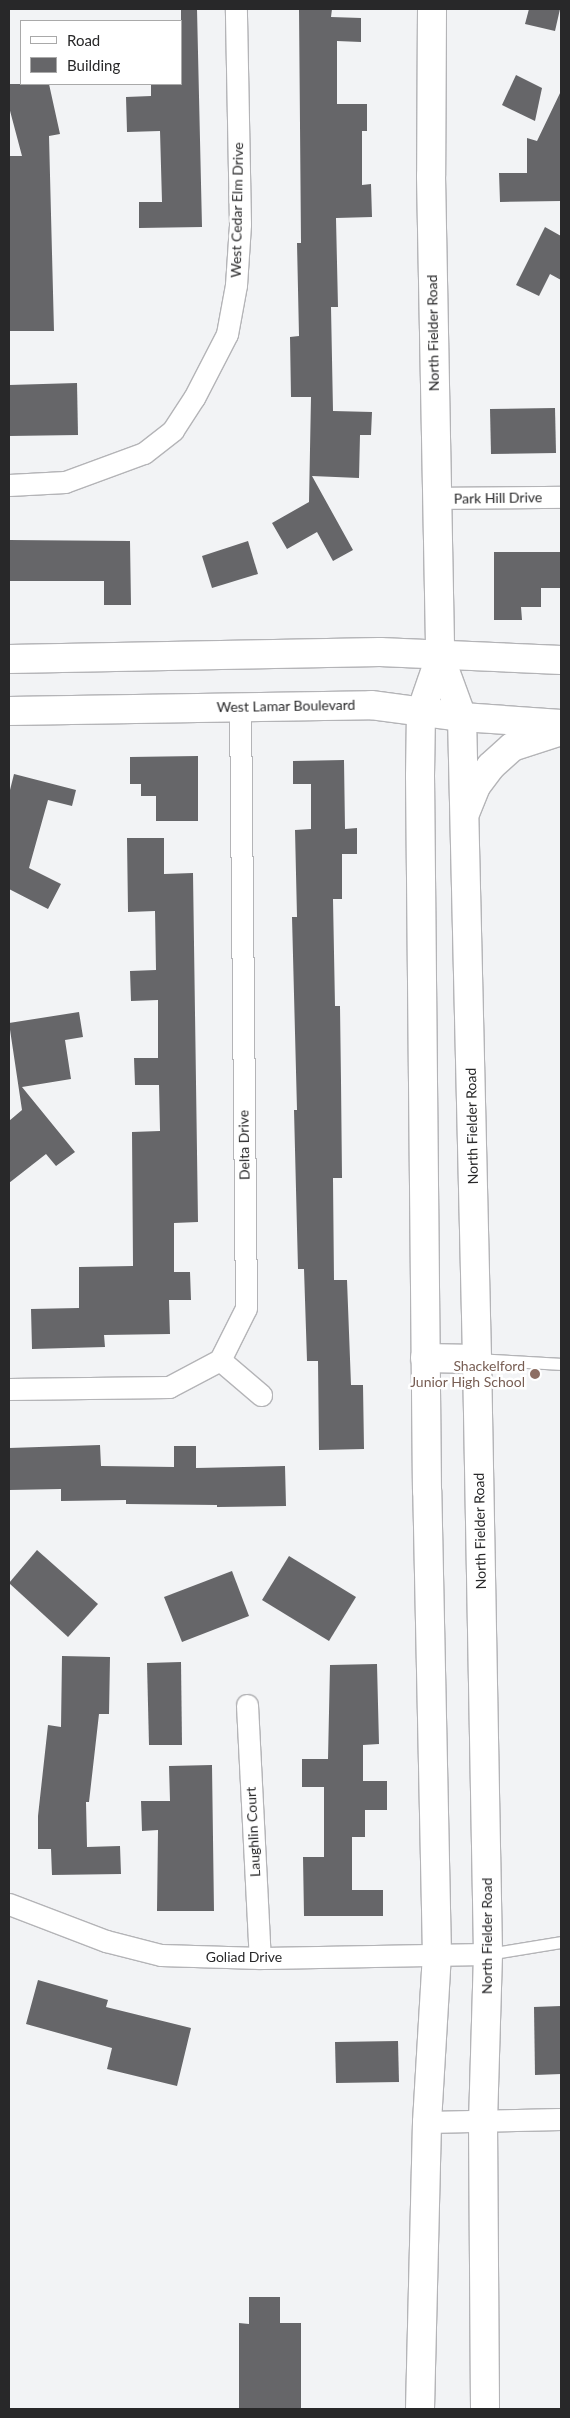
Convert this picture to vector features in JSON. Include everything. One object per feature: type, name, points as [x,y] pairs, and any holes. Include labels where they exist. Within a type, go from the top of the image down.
[{"type":"main road","name":"North Fielder Road","points":[[432,9],[435,498],[440,657],[462,717],[465,814],[488,1954],[483,2121],[485,2409]]},
{"type":"main road","points":[[9,659],[380,652],[440,657],[561,660]]},
{"type":"main road","name":"North Fielder Road","points":[[420,2409],[427,2122],[437,1956],[425,1358],[421,712],[440,657]]},
{"type":"main road","name":"West Lamar Boulevard","points":[[9,711],[371,705],[462,717],[561,724]]},
{"type":"main road","points":[[465,814],[476,786],[492,764],[512,747],[561,731]]},
{"type":"main road","points":[[425,1358],[477,1359]]},
{"type":"street","name":"West Cedar Elm Drive","points":[[9,484],[65,482],[144,453],[173,430],[194,398],[227,334],[236,285],[240,224],[236,9]]},
{"type":"street","name":"Park Hill Drive","points":[[435,498],[561,497]]},
{"type":"street","name":"Delta Drive","points":[[220,1360],[246,1308],[240,706]]},
{"type":"street","points":[[9,1389],[169,1387],[220,1360],[261,1395]]},
{"type":"street","name":"Laughlin Court","points":[[247,1705],[260,1958]]},
{"type":"street","name":"Goliad Drive","points":[[9,1904],[106,1941],[160,1955],[260,1958],[338,1954],[437,1956],[488,1954]]},
{"type":"street","points":[[427,2122],[561,2119]]},
{"type":"lane","points":[[477,1359],[561,1364]]},
{"type":"lane","points":[[488,1954],[561,1942]]},
{"type":"building","points":[[181,9],[197,9],[202,227],[139,228],[139,202],[162,202],[160,131],[127,132],[126,97],[151,96],[151,85],[182,85]]},
{"type":"building","points":[[299,9],[332,9],[331,17],[361,18],[361,42],[337,41],[337,104],[367,104],[367,131],[362,131],[362,185],[371,184],[372,217],[336,218],[338,307],[331,307],[333,411],[372,412],[371,435],[360,435],[359,478],[312,476],[353,550],[333,561],[317,532],[287,549],[272,523],[309,502],[311,397],[291,397],[290,337],[299,336],[297,243],[301,243]]},
{"type":"building","points":[[529,9],[560,9],[555,31],[525,24]]},
{"type":"building","points":[[516,75],[542,88],[535,121],[502,105]]},
{"type":"building","points":[[9,84],[49,85],[60,134],[49,136],[54,331],[9,331],[10,156],[22,156],[9,107]]},
{"type":"building","points":[[561,91],[561,201],[500,202],[499,173],[527,173],[527,138],[537,141]]},
{"type":"building","points":[[545,227],[561,236],[561,280],[550,274],[539,296],[516,285]]},
{"type":"building","points":[[77,383],[78,435],[9,436],[9,385]]},
{"type":"building","points":[[555,408],[556,453],[491,454],[490,409]]},
{"type":"building","points":[[9,540],[130,541],[131,605],[104,605],[104,581],[9,581]]},
{"type":"building","points":[[248,541],[258,574],[212,588],[202,556]]},
{"type":"building","points":[[494,552],[561,552],[560,588],[541,588],[541,607],[521,607],[522,620],[494,620]]},
{"type":"building","points":[[198,756],[198,821],[156,821],[156,796],[141,796],[141,784],[130,784],[130,757]]},
{"type":"building","points":[[344,760],[345,829],[357,828],[357,854],[342,854],[342,899],[333,899],[335,1006],[340,1006],[342,1178],[333,1178],[334,1280],[347,1280],[351,1385],[363,1385],[364,1449],[319,1450],[318,1361],[307,1361],[304,1269],[298,1269],[294,1110],[297,1110],[292,917],[297,917],[295,830],[311,829],[311,784],[293,784],[293,761]]},
{"type":"building","points":[[14,774],[76,790],[72,806],[48,800],[29,868],[61,884],[48,909],[9,889],[9,794]]},
{"type":"building","points":[[127,838],[164,838],[164,874],[193,873],[198,1222],[174,1223],[174,1272],[190,1272],[191,1300],[169,1300],[170,1334],[104,1335],[105,1347],[32,1349],[31,1309],[79,1308],[79,1267],[133,1266],[132,1132],[160,1131],[159,1085],[135,1085],[134,1058],[158,1058],[158,1000],[131,1001],[130,971],[156,970],[155,911],[128,912]]},
{"type":"building","points":[[79,1012],[83,1037],[65,1040],[71,1079],[22,1087],[75,1152],[56,1166],[46,1154],[9,1183],[9,1121],[22,1110],[9,1023]]},
{"type":"building","points":[[100,1445],[101,1466],[174,1467],[174,1446],[196,1446],[196,1468],[285,1466],[286,1506],[217,1507],[217,1505],[126,1504],[126,1500],[61,1501],[61,1489],[9,1490],[9,1448]]},
{"type":"building","points":[[37,1550],[98,1604],[68,1637],[9,1583]]},
{"type":"building","points":[[289,1556],[356,1597],[329,1641],[262,1600]]},
{"type":"building","points":[[232,1571],[249,1616],[182,1642],[164,1597]]},
{"type":"building","points":[[62,1656],[110,1657],[109,1714],[99,1714],[89,1802],[86,1802],[87,1847],[120,1846],[121,1874],[52,1875],[51,1849],[38,1849],[38,1816],[48,1725],[61,1727]]},
{"type":"building","points":[[181,1662],[182,1745],[149,1745],[147,1663]]},
{"type":"building","points":[[377,1664],[379,1744],[363,1745],[363,1781],[387,1781],[387,1810],[365,1810],[365,1837],[352,1837],[352,1890],[383,1890],[383,1916],[304,1916],[303,1857],[324,1857],[324,1787],[302,1787],[302,1759],[328,1759],[330,1665]]},
{"type":"building","points":[[212,1765],[214,1911],[157,1911],[158,1830],[142,1831],[141,1801],[170,1801],[169,1766]]},
{"type":"building","points":[[38,1980],[108,2000],[106,2007],[191,2028],[177,2086],[107,2069],[112,2048],[26,2024]]},
{"type":"building","points":[[561,2006],[561,2074],[535,2075],[534,2007]]},
{"type":"building","points":[[398,2041],[399,2082],[336,2083],[335,2042]]},
{"type":"building","points":[[249,2297],[280,2297],[280,2323],[301,2323],[301,2409],[239,2409],[239,2323],[249,2324]]},
{"type":"place","name":"Shackelford Junior High School","points":[[535,1374]]}]
